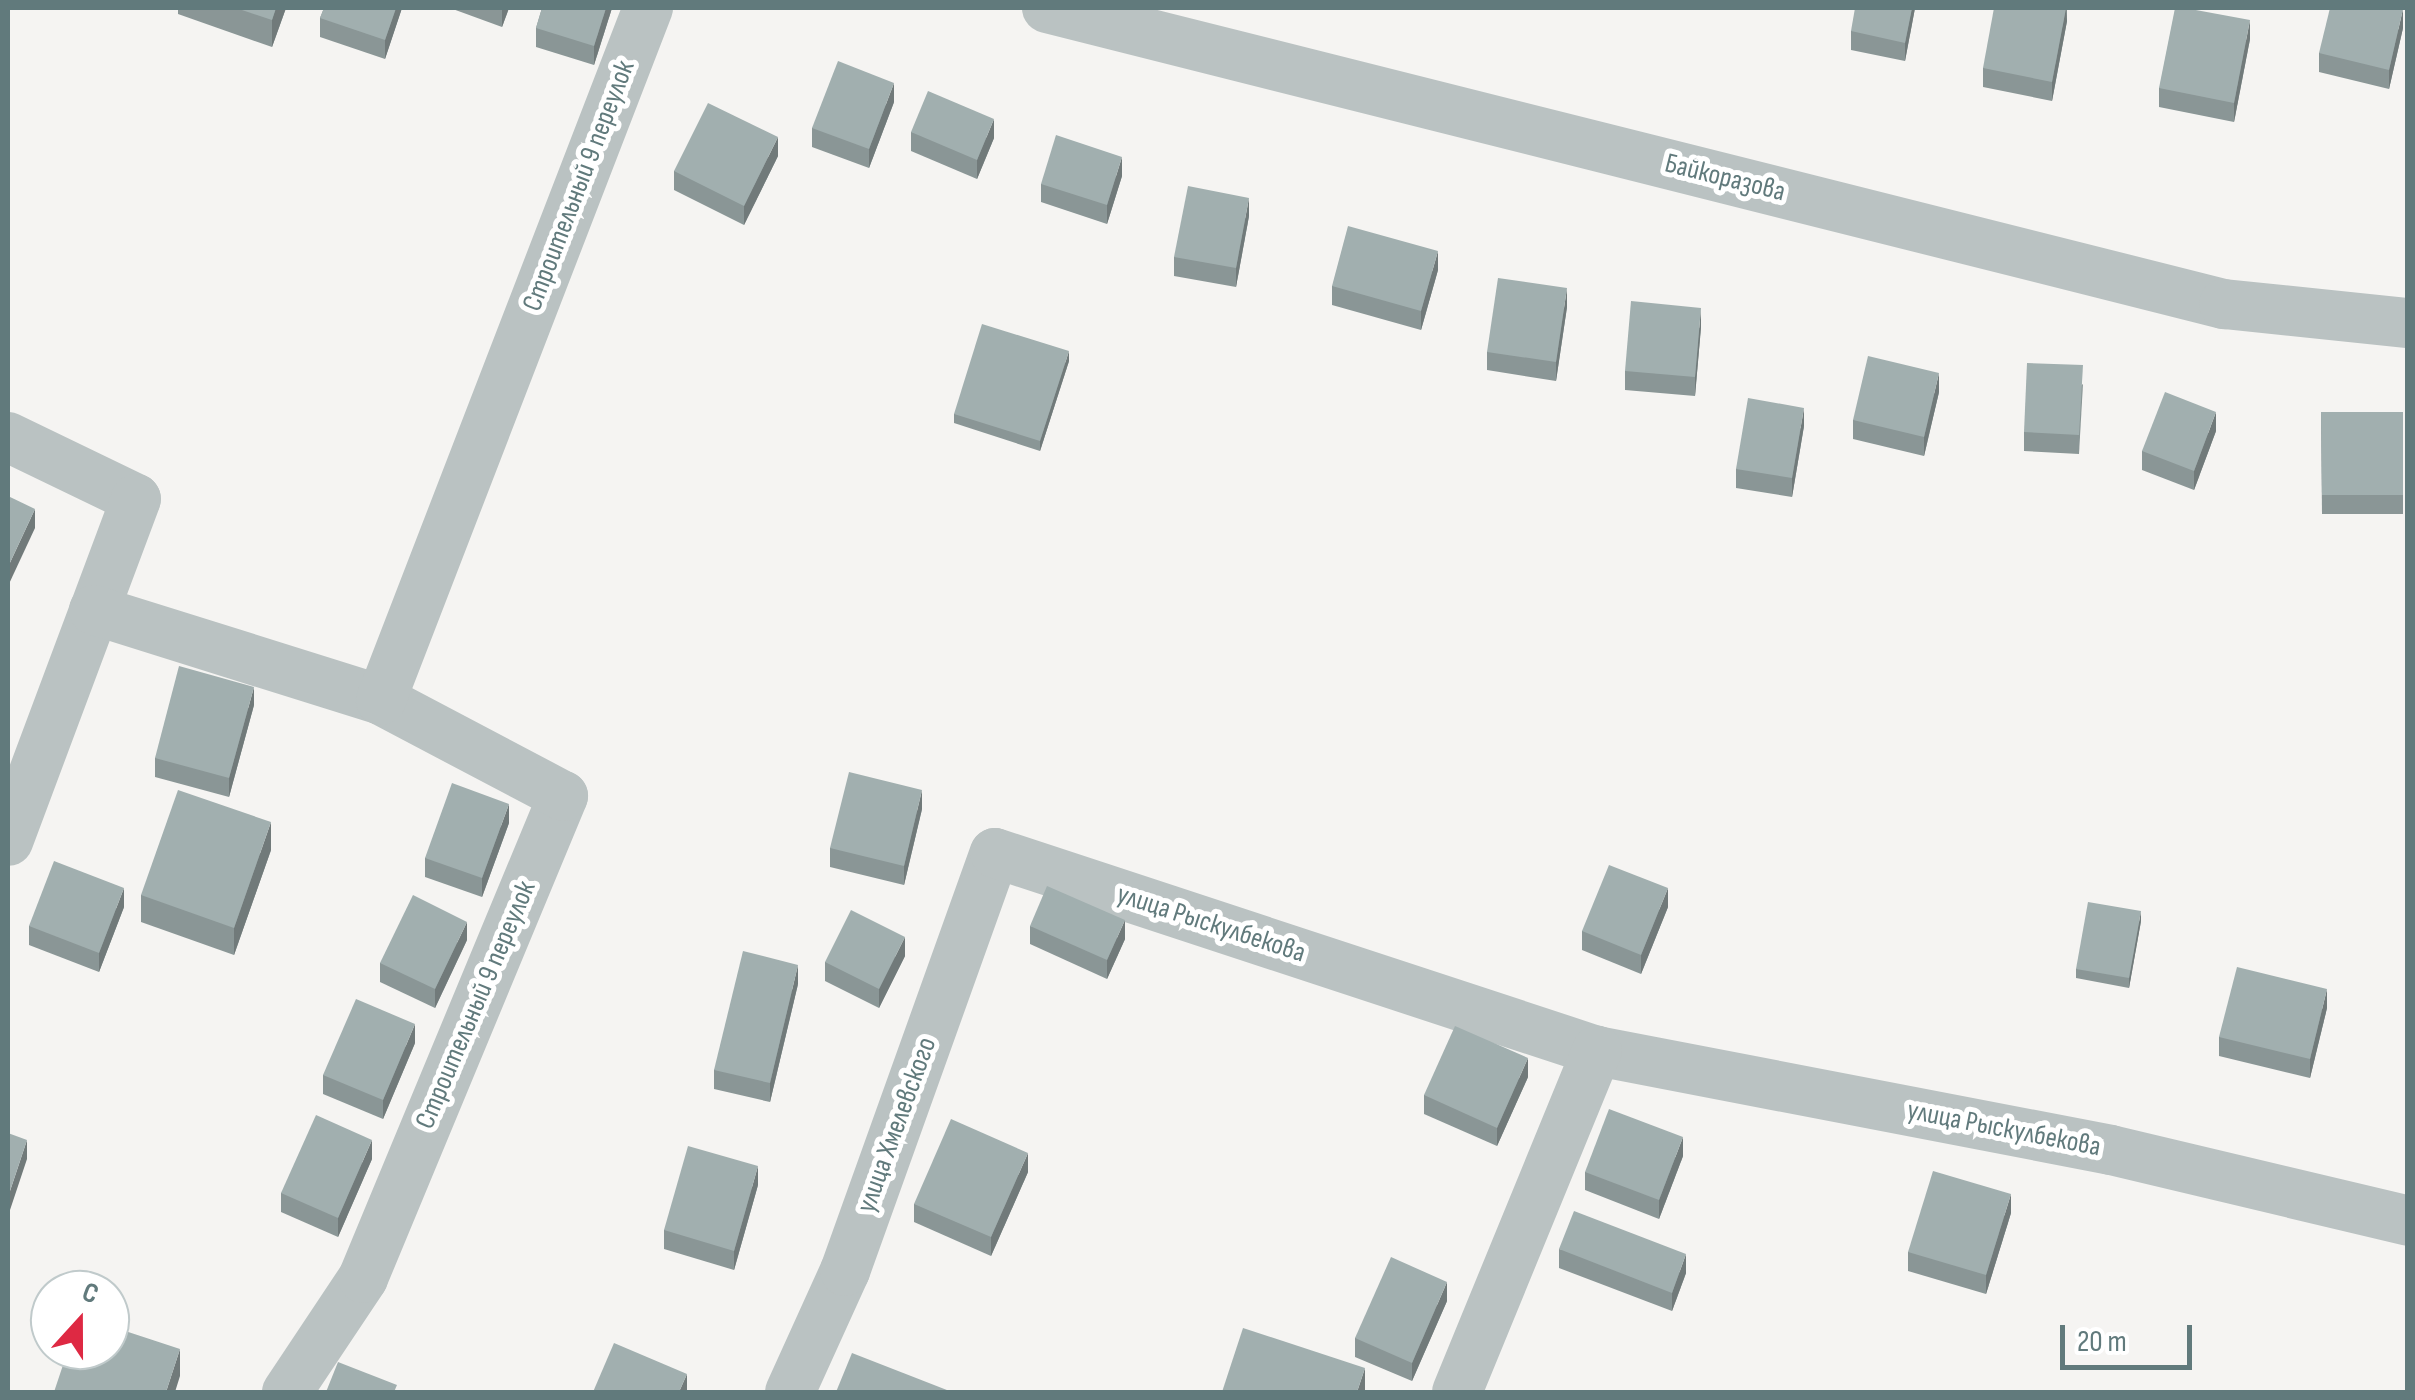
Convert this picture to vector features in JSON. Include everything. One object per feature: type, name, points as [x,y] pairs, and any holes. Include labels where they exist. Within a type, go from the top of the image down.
[{"type":"street","name":"Строительный 9 переулок","points":[[381,700],[648,8]]},
{"type":"street","name":"Байкоразова","points":[[1047,8],[2224,304],[2408,324]]},
{"type":"street","points":[[8,437],[136,499],[8,840]]},
{"type":"street","name":"Строительный 9 переулок","points":[[94,610],[381,700],[563,796],[362,1278],[287,1392]]},
{"type":"street","name":"улица Рыскулбекова","points":[[995,853],[1597,1051],[2111,1150],[2408,1221]]},
{"type":"street","name":"улица Хмелевского","points":[[790,1392],[845,1271],[995,853]]},
{"type":"street","points":[[1457,1392],[1597,1051]]},
{"type":"building","points":[[236,8],[276,8],[272,20]]},
{"type":"building","points":[[324,8],[396,8],[385,40],[320,18]]},
{"type":"building","points":[[542,8],[606,8],[594,46],[536,28]]},
{"type":"building","points":[[1855,8],[1912,8],[1905,43],[1851,31]]},
{"type":"building","points":[[1994,8],[2066,8],[2052,82],[1983,68]]},
{"type":"building","points":[[2175,8],[2250,20],[2234,103],[2159,88]]},
{"type":"building","points":[[2330,8],[2403,9],[2389,70],[2319,53]]},
{"type":"building","points":[[838,61],[894,83],[869,149],[812,128]]},
{"type":"building","points":[[928,91],[994,119],[977,160],[911,132]]},
{"type":"building","points":[[708,103],[778,137],[744,206],[674,171]]},
{"type":"building","points":[[1056,135],[1122,157],[1107,205],[1041,184]]},
{"type":"building","points":[[1188,186],[1249,198],[1236,268],[1174,257]]},
{"type":"building","points":[[1348,226],[1438,251],[1421,311],[1332,286]]},
{"type":"building","points":[[1498,278],[1567,288],[1556,362],[1487,352]]},
{"type":"building","points":[[1631,301],[1701,308],[1695,377],[1625,371]]},
{"type":"building","points":[[982,324],[1069,351],[1040,441],[954,414]]},
{"type":"building","points":[[1868,356],[1939,373],[1924,437],[1853,420]]},
{"type":"building","points":[[2027,363],[2083,365],[2079,435],[2024,432]]},
{"type":"building","points":[[2165,392],[2216,412],[2194,471],[2142,451]]},
{"type":"building","points":[[1748,398],[1804,408],[1792,478],[1736,469]]},
{"type":"building","points":[[2321,412],[2403,412],[2403,495],[2322,495]]},
{"type":"building","points":[[8,496],[35,509],[8,567]]},
{"type":"building","points":[[179,666],[254,687],[229,778],[155,758]]},
{"type":"building","points":[[849,772],[922,790],[904,866],[830,848]]},
{"type":"building","points":[[452,783],[509,804],[482,878],[425,858]]},
{"type":"building","points":[[178,790],[271,822],[234,928],[141,895]]},
{"type":"building","points":[[54,861],[124,888],[99,953],[29,926]]},
{"type":"building","points":[[1609,865],[1668,888],[1641,955],[1582,931]]},
{"type":"building","points":[[1047,886],[1125,920],[1107,960],[1030,926]]},
{"type":"building","points":[[413,895],[467,922],[435,989],[380,963]]},
{"type":"building","points":[[2088,902],[2141,911],[2129,978],[2076,969]]},
{"type":"building","points":[[851,910],[905,937],[879,989],[825,962]]},
{"type":"building","points":[[743,951],[798,965],[770,1083],[714,1070]]},
{"type":"building","points":[[2237,967],[2327,989],[2310,1059],[2219,1037]]},
{"type":"building","points":[[356,999],[415,1024],[383,1100],[323,1075]]},
{"type":"building","points":[[1455,1026],[1528,1058],[1497,1128],[1424,1095]]},
{"type":"building","points":[[1609,1109],[1683,1137],[1659,1200],[1585,1172]]},
{"type":"building","points":[[316,1115],[372,1140],[338,1218],[281,1193]]},
{"type":"building","points":[[951,1119],[1028,1153],[991,1237],[914,1204]]},
{"type":"building","points":[[8,1133],[27,1140],[8,1197]]},
{"type":"building","points":[[688,1146],[758,1166],[734,1251],[664,1230]]},
{"type":"building","points":[[1933,1171],[2011,1194],[1986,1275],[1908,1252]]},
{"type":"building","points":[[1574,1211],[1686,1254],[1672,1293],[1559,1249]]},
{"type":"building","points":[[1391,1257],[1447,1282],[1412,1363],[1355,1338]]},
{"type":"building","points":[[1243,1328],[1365,1368],[1357,1392],[1222,1392]]},
{"type":"building","points":[[130,1333],[180,1349],[166,1392],[54,1392],[61,1370],[130,1370]]},
{"type":"building","points":[[614,1343],[687,1374],[679,1392],[593,1392]]},
{"type":"building","points":[[852,1353],[952,1392],[836,1392]]},
{"type":"building","points":[[338,1362],[397,1385],[394,1392],[326,1392]]}]
